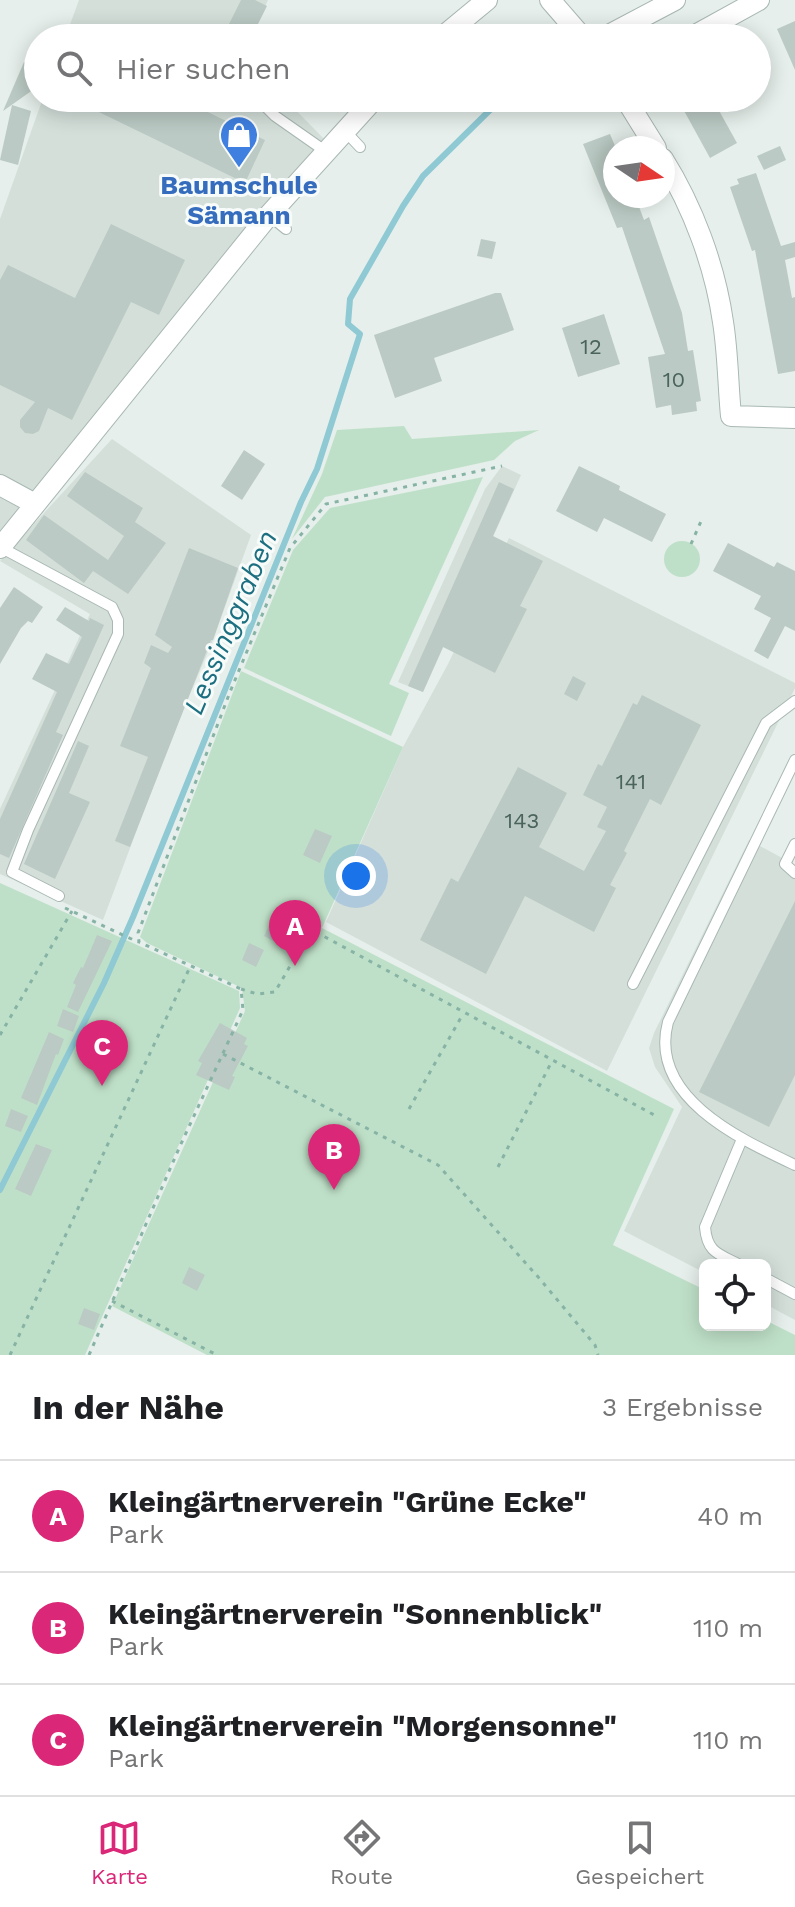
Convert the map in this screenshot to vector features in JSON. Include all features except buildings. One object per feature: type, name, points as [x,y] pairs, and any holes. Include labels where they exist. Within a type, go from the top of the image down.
[{"type":"street","points":[[458,24],[487,0]]},
{"type":"street","points":[[550,0],[571,24]]},
{"type":"street","points":[[630,24],[675,0]]},
{"type":"street","points":[[715,24],[759,0]]},
{"type":"street","points":[[0,548],[269,215],[361,112]]},
{"type":"street","points":[[634,112],[649,136]]},
{"type":"street","points":[[675,183],[697,228],[713,275],[723,322],[731,416],[795,418]]},
{"type":"street","points":[[0,485],[35,504]]},
{"type":"lane","points":[[271,112],[325,151]]},
{"type":"lane","points":[[344,130],[360,147]]},
{"type":"lane","points":[[269,215],[286,229]]},
{"type":"lane","points":[[0,548],[112,607],[118,620],[118,634],[28,830],[12,872],[59,896]]},
{"type":"lane","points":[[633,984],[766,723],[795,701]]},
{"type":"lane","points":[[795,760],[675,1008],[664,1038],[673,1078],[709,1118],[742,1139],[795,1165]]},
{"type":"lane","points":[[795,844],[785,864],[795,873]]},
{"type":"lane","points":[[728,1259],[714,1252],[706,1241],[705,1227],[742,1139]]},
{"type":"lane","points":[[771,1281],[795,1294]]},
{"type":"path","points":[[139,942],[138,933],[225,705],[290,548],[326,504],[502,466]]},
{"type":"path","points":[[691,544],[702,519]]},
{"type":"path","points":[[0,1035],[72,911]]},
{"type":"path","points":[[109,929],[257,994],[275,992],[308,935],[314,931],[656,1116]]},
{"type":"path","points":[[10,1355],[190,966]]},
{"type":"path","points":[[89,1355],[243,1010],[241,989]]},
{"type":"path","points":[[409,1109],[463,1014]]},
{"type":"path","points":[[223,1054],[438,1165],[539,1278],[595,1345],[598,1355]]},
{"type":"path","points":[[498,1167],[552,1061]]},
{"type":"path","points":[[112,1301],[217,1355]]},
{"type":"shaded area","points":[[79,0],[268,0],[257,24],[70,24]]},
{"type":"shaded area","points":[[38,112],[298,112],[328,143],[0,542],[0,219]]},
{"type":"shaded area","points":[[112,439],[251,535],[103,920],[0,874],[0,809],[90,614],[0,561]]},
{"type":"shaded area","points":[[502,466],[521,475],[423,692],[398,682],[485,489]]},
{"type":"shaded area","points":[[509,538],[795,683],[607,1071],[326,922],[403,747],[448,664]]},
{"type":"shaded area","points":[[749,840],[795,865],[795,1320],[771,1307],[771,1259],[699,1259],[699,1270],[624,1231],[682,1107],[655,1067],[649,1048]]},
{"type":"green space","points":[[404,426],[412,439],[539,430],[515,441],[494,460],[325,497],[292,539],[322,474],[337,430]]},
{"type":"green space","points":[[483,477],[389,684],[409,693],[391,736],[244,668],[293,550],[330,508]]},
{"type":"green space","points":[[682,541],[695,546],[700,559],[695,572],[682,577],[669,572],[664,559],[669,546]]},
{"type":"green space","points":[[241,671],[403,747],[322,928],[674,1109],[613,1245],[699,1287],[699,1331],[771,1331],[771,1323],[795,1335],[795,1355],[207,1355],[112,1306],[245,1011],[242,988],[140,937]]},
{"type":"green space","points":[[0,883],[239,991],[240,1008],[85,1355],[0,1355]]},
{"type":"waterway","name":"Lessinggraben","points":[[0,1190],[104,983],[317,469],[360,334],[348,324],[350,299],[423,176],[488,112]]},
{"type":"place","name":"Baumschule Sämann","points":[[239,169]]},
{"type":"place","name":"Kleingärtnerverein \"Grüne Ecke\"","points":[[295,966]]},
{"type":"place","name":"Kleingärtnerverein \"Morgensonne\"","points":[[102,1086]]},
{"type":"place","name":"Kleingärtnerverein \"Sonnenblick\"","points":[[334,1190]]}]
